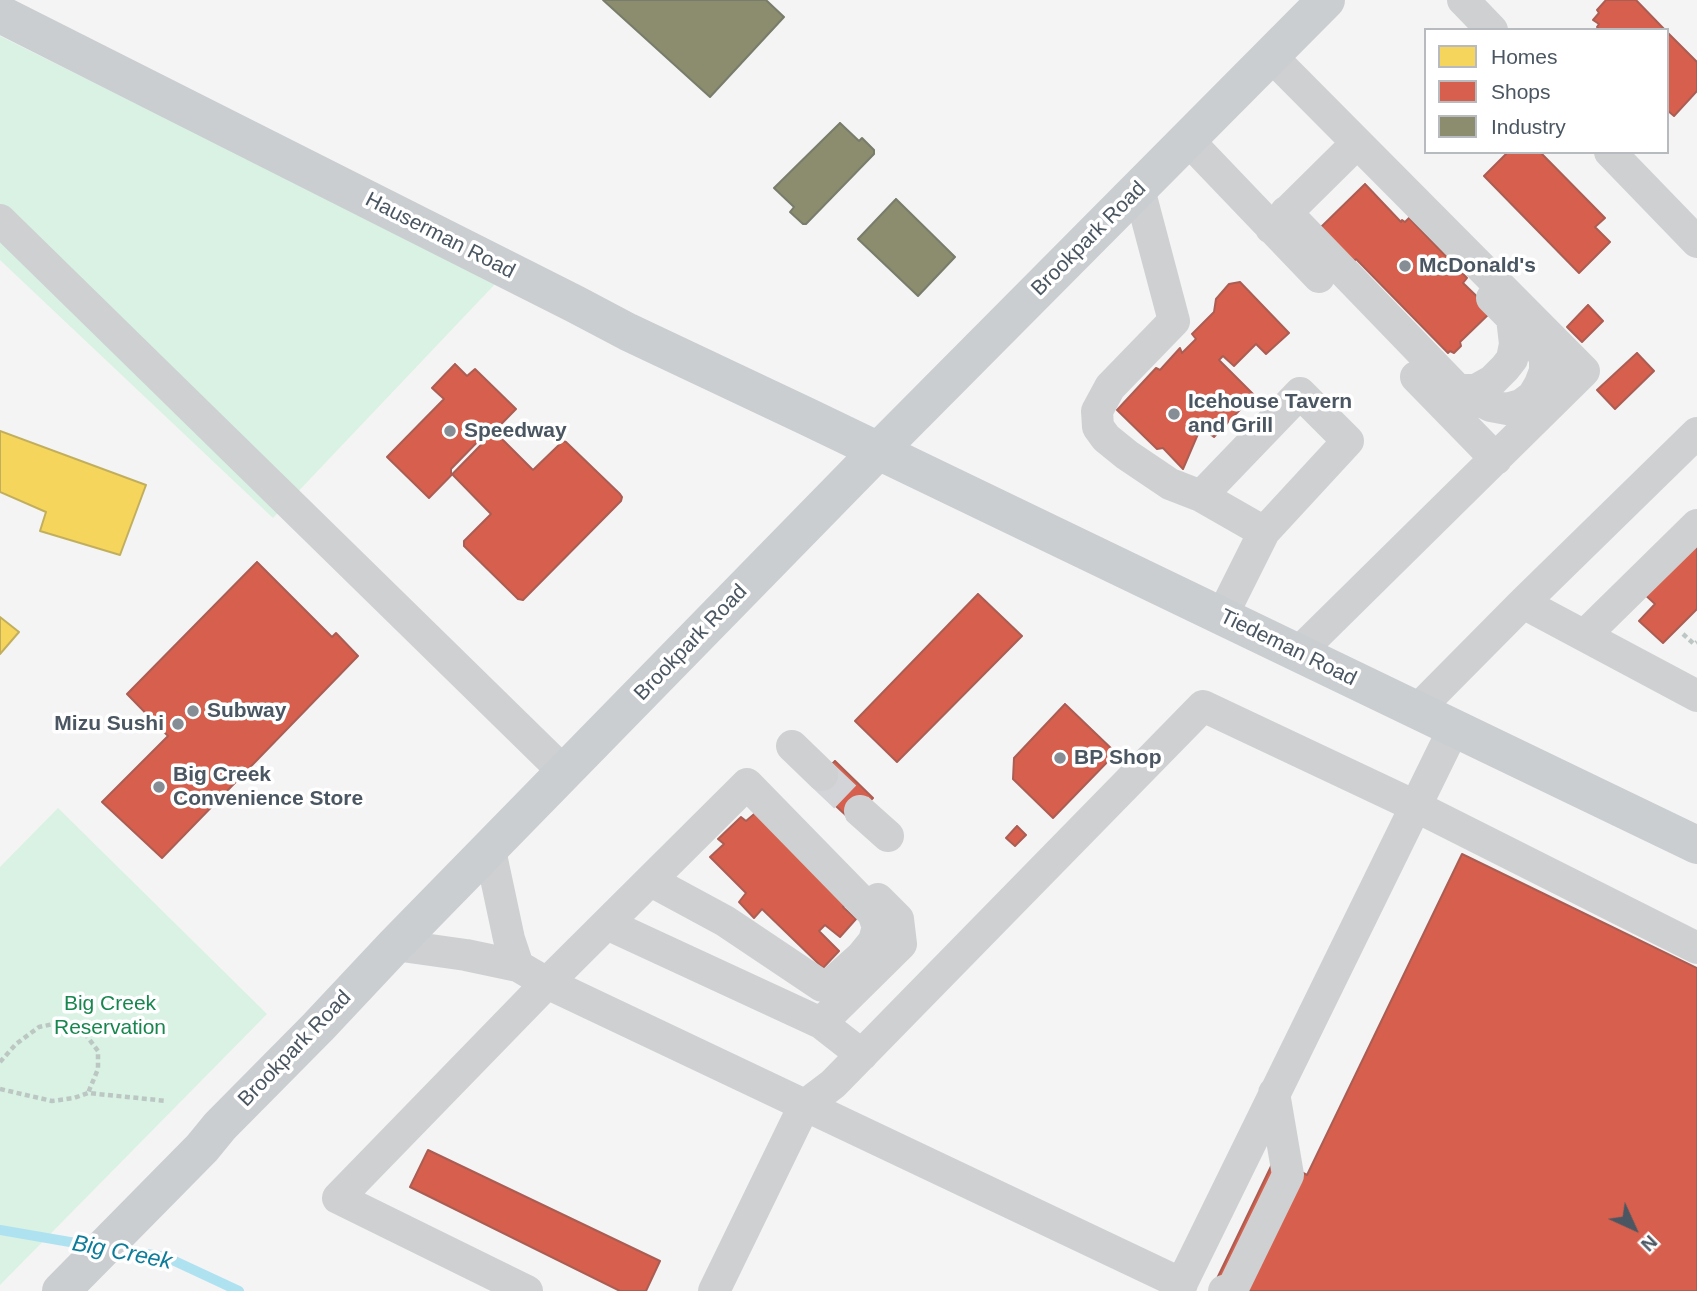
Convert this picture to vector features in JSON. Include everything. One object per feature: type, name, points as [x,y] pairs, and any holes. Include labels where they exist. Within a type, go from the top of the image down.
[{"type":"main road","name":"Brookpark Road","points":[[61,1291],[878,451],[1326,0]]},
{"type":"main road","name":"Hauserman Road","points":[[1,17],[628,332],[878,451]]},
{"type":"main road","name":"Tiedeman Road","points":[[878,451],[1697,845]]},
{"type":"street","points":[[1463,0],[1490,28]]},
{"type":"street","points":[[1187,139],[1278,220],[1458,390],[1476,390],[1492,381],[1506,368],[1516,344],[1512,318],[1270,55]]},
{"type":"street","points":[[1278,220],[1353,147]]},
{"type":"street","points":[[1298,653],[1584,371],[1353,147]]},
{"type":"street","points":[[1612,154],[1697,242]]},
{"type":"street","points":[[1139,189],[1174,321],[1110,387],[1097,411],[1098,427],[1106,438],[1127,455],[1170,484],[1201,496],[1264,532]]},
{"type":"street","points":[[1278,220],[1496,459]]},
{"type":"street","points":[[5,235],[564,772]]},
{"type":"street","points":[[1201,496],[1300,393],[1348,441],[1264,532],[1222,616]]},
{"type":"street","points":[[1417,710],[1697,433]]},
{"type":"street","points":[[1585,635],[1697,525]]},
{"type":"street","points":[[1523,603],[1691,684]]},
{"type":"street","points":[[714,1291],[804,1106],[833,1084],[862,1055],[1203,706],[1415,806],[1697,948]]},
{"type":"street","points":[[396,945],[518,966],[547,983],[1180,1287],[1454,729]]},
{"type":"street","points":[[793,746],[821,775]]},
{"type":"street","points":[[651,881],[725,920],[822,986],[832,983],[861,957],[874,941],[878,927],[873,914],[752,780]]},
{"type":"street","points":[[527,1291],[338,1198],[547,983],[752,780]]},
{"type":"street","points":[[752,780],[898,919],[901,944],[821,1023]]},
{"type":"street","points":[[860,811],[888,836]]},
{"type":"street","points":[[490,850],[509,939],[518,966]]},
{"type":"street","points":[[607,924],[821,1023],[862,1055]]},
{"type":"street","points":[[1224,1291],[1233,1288],[1288,1175],[1275,1093]]},
{"type":"path","points":[[1683,634],[1694,645],[1697,642]]},
{"type":"path","points":[[0,1062],[16,1044],[39,1027],[64,1022],[83,1031],[98,1051],[98,1069],[88,1093]]},
{"type":"path","points":[[0,1089],[52,1101],[88,1093],[167,1101]]},
{"type":"green space","points":[[0,36],[497,282],[273,518],[0,260]]},
{"type":"green space","name":"Big Creek Reservation","points":[[58,808],[267,1014],[0,1285],[0,867]]},
{"type":"building: Homes","points":[[0,431],[146,485],[120,555],[40,531],[46,512],[0,492]]},
{"type":"building: Homes","points":[[0,617],[19,632],[0,654]]},
{"type":"building: Shops","points":[[1606,0],[1636,0],[1663,28],[1598,28],[1599,24],[1593,20],[1599,13],[1597,10]]},
{"type":"building: Shops","points":[[1669,34],[1697,62],[1697,91],[1674,116],[1669,112]]},
{"type":"building: Shops","points":[[1506,154],[1542,154],[1605,218],[1595,227],[1610,242],[1579,273],[1484,176]]},
{"type":"building: Shops","points":[[1365,184],[1401,222],[1409,218],[1467,278],[1463,283],[1492,311],[1460,342],[1461,346],[1454,353],[1448,353],[1356,259],[1350,265],[1321,227]]},
{"type":"building: Shops","points":[[1240,282],[1289,333],[1266,354],[1256,344],[1234,366],[1223,356],[1219,360],[1254,395],[1214,437],[1201,427],[1183,469],[1163,448],[1157,449],[1117,410],[1156,368],[1160,370],[1180,348],[1182,353],[1196,339],[1192,334],[1214,312],[1216,299],[1229,284]]},
{"type":"building: Shops","points":[[1588,305],[1603,321],[1582,342],[1567,327]]},
{"type":"building: Shops","points":[[1637,353],[1654,371],[1615,409],[1597,390]]},
{"type":"building: Shops","points":[[455,364],[467,376],[475,369],[516,409],[429,498],[387,457],[444,399],[432,388]]},
{"type":"building: Shops","points":[[493,430],[533,470],[563,441],[566,442],[622,497],[523,600],[518,599],[464,546],[464,541],[491,514],[451,473],[451,469],[488,431]]},
{"type":"building: Shops","points":[[1697,538],[1697,609],[1663,643],[1639,621],[1655,604],[1641,591]]},
{"type":"building: Shops","points":[[257,562],[332,637],[336,633],[358,656],[162,858],[102,802],[168,736],[127,694]]},
{"type":"building: Shops","points":[[978,594],[1022,636],[897,762],[855,721]]},
{"type":"building: Shops","points":[[1065,704],[1116,753],[1053,818],[1013,779],[1014,758]]},
{"type":"building: Shops","points":[[835,761],[873,798],[851,820],[812,784]]},
{"type":"building: Shops","points":[[760,809],[851,899],[843,907],[856,919],[840,937],[825,925],[819,931],[839,951],[823,968],[762,909],[754,918],[739,902],[746,893],[710,857],[724,844],[718,839],[741,817],[746,821]]},
{"type":"building: Shops","points":[[1017,826],[1026,835],[1015,846],[1006,838]]},
{"type":"building: Shops","points":[[1462,854],[1697,968],[1697,1291],[1211,1291],[1275,1158],[1307,1175]]},
{"type":"building: Shops","points":[[428,1150],[660,1261],[646,1291],[620,1291],[410,1187]]},
{"type":"building: Industry","points":[[603,0],[766,0],[784,17],[710,97]]},
{"type":"building: Industry","points":[[840,123],[859,141],[862,138],[874,150],[874,154],[806,224],[803,224],[790,212],[794,207],[774,188]]},
{"type":"building: Industry","points":[[896,199],[955,257],[918,296],[858,239]]},
{"type":"waterway","name":"Big Creek","points":[[0,1230],[93,1246]]},
{"type":"waterway","name":"Big Creek","points":[[115,1249],[166,1257],[239,1291]]},
{"type":"tunnel","points":[[822,775],[860,811]]},
{"type":"place","name":"McDonald's","points":[[1405,266]]},
{"type":"place","name":"Icehouse Tavern and Grill","points":[[1174,414]]},
{"type":"place","name":"Speedway","points":[[450,431]]},
{"type":"place","name":"Subway","points":[[193,711]]},
{"type":"place","name":"Mizu Sushi","points":[[178,724]]},
{"type":"place","name":"BP Shop","points":[[1060,758]]},
{"type":"place","name":"Big Creek Convenience Store","points":[[159,787]]}]
